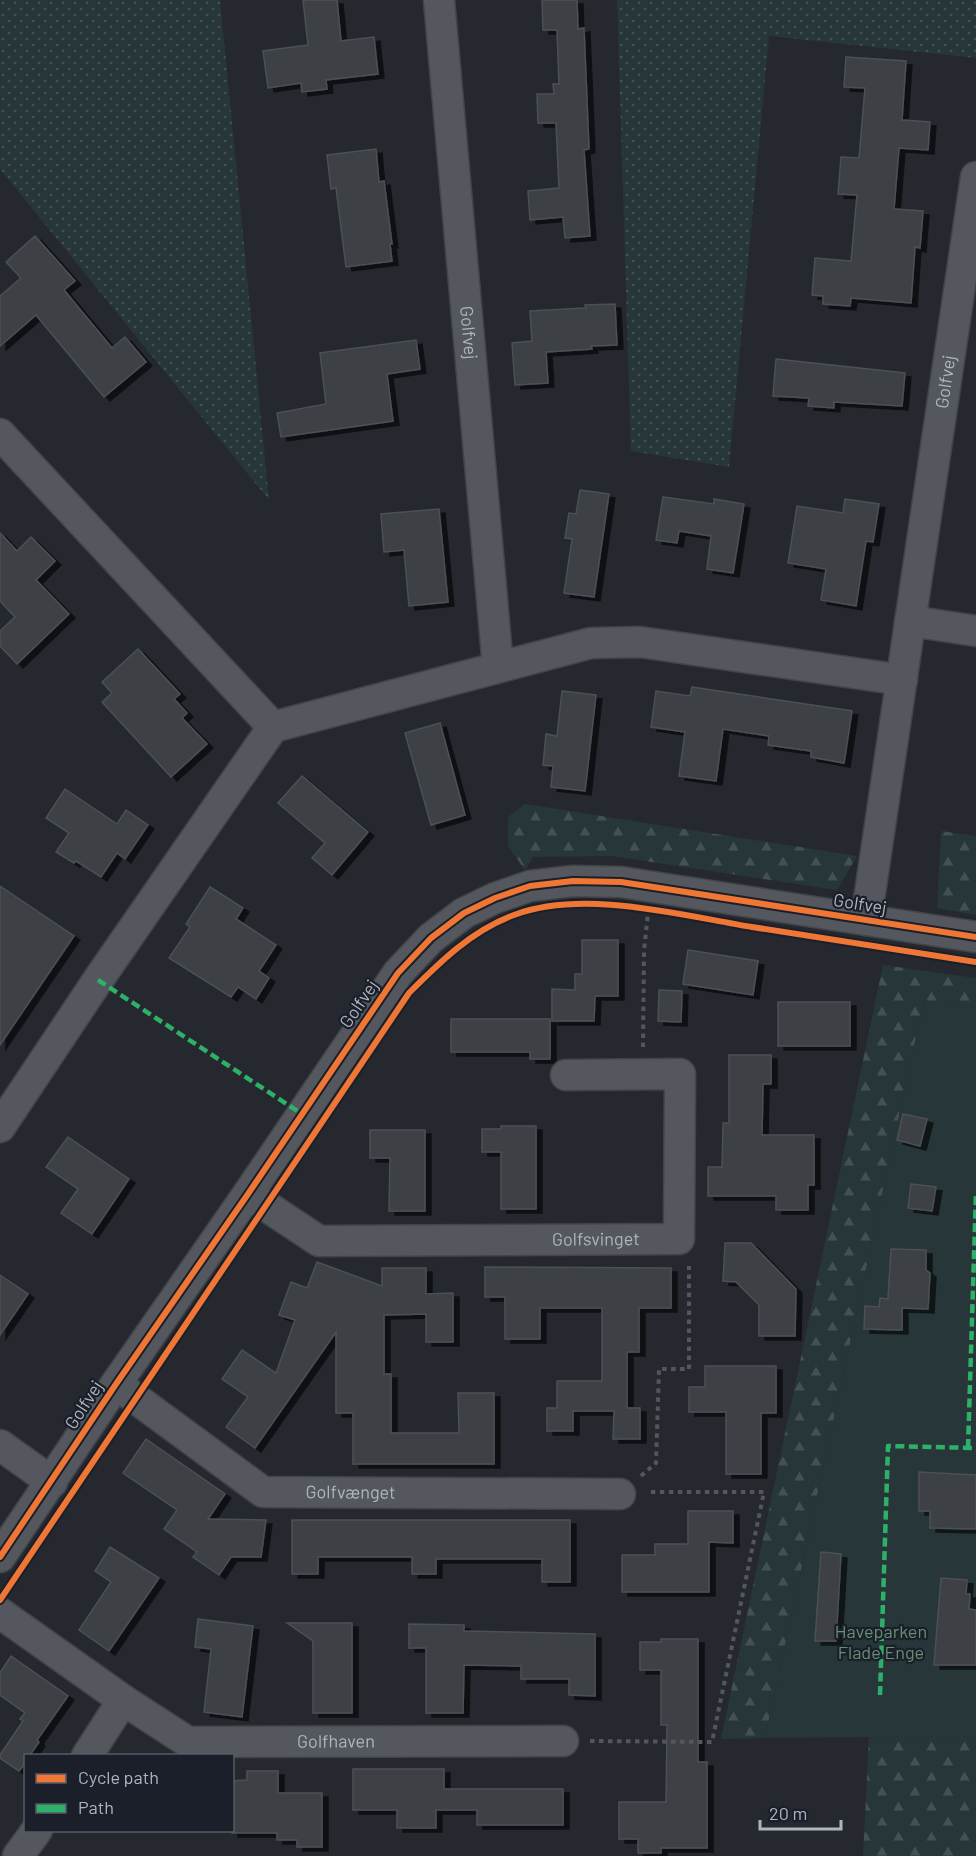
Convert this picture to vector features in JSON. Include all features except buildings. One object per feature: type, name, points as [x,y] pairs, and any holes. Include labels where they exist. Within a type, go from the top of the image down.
[{"type":"street","name":"Golfvej","points":[[438,0],[498,667]]},
{"type":"street","name":"Golfvej","points":[[866,920],[976,177]]},
{"type":"street","points":[[0,434],[273,727]]},
{"type":"street","points":[[910,621],[976,631]]},
{"type":"street","points":[[0,1127],[98,980],[273,727],[591,643],[640,642],[902,680]]},
{"type":"street","name":"Golfvej","points":[[0,1557],[398,973],[431,938],[464,913],[495,898],[530,886],[573,881],[621,882],[976,937]]},
{"type":"street","points":[[566,1075],[680,1074],[679,1239]]},
{"type":"street","name":"Golfsvinget","points":[[248,1194],[319,1241],[679,1239]]},
{"type":"street","name":"Golfvænget","points":[[116,1384],[263,1492],[621,1494]]},
{"type":"street","points":[[0,1444],[52,1482]]},
{"type":"street","name":"Golfhaven","points":[[0,1613],[123,1700],[188,1742],[563,1741]]},
{"type":"street","points":[[88,1754],[123,1700]]},
{"type":"street","points":[[18,1856],[36,1832]]},
{"type":"path","points":[[636,909],[660,912]]},
{"type":"path","points":[[643,1075],[644,950],[648,910]]},
{"type":"path","points":[[621,1494],[656,1463],[659,1369],[689,1370],[689,1250],[679,1239]]},
{"type":"path","points":[[563,1741],[712,1742],[764,1492],[621,1494]]},
{"type":"green space","points":[[0,0],[220,0],[269,500],[0,169]]},
{"type":"green space","points":[[617,0],[976,0],[976,58],[769,36],[729,467],[631,451]]},
{"type":"green space","points":[[525,804],[857,856],[837,890],[612,856],[533,857],[525,870],[508,846],[508,817]]},
{"type":"green space","points":[[941,831],[976,836],[976,915],[937,908]]},
{"type":"green space","points":[[883,965],[976,978],[976,1007],[924,1001],[765,1738],[721,1739]]},
{"type":"green space","name":"Haveparken Flade Enge","points":[[924,1000],[976,1007],[976,1736],[765,1738]]},
{"type":"green space","points":[[869,1736],[976,1736],[976,1856],[863,1856]]},
{"type":"marked path","points":[[98,980],[302,1114]]},
{"type":"marked path","points":[[968,1448],[976,1192]]},
{"type":"marked path","points":[[880,1695],[888,1446],[976,1448]]},
{"type":"cycle path","points":[[0,1557],[398,973],[431,938],[464,913],[495,898],[530,886],[573,881],[621,882],[976,937]]},
{"type":"cycle path","points":[[0,1600],[409,993],[457,948],[470,939],[514,915],[570,904],[601,904],[663,911],[976,962]]}]
